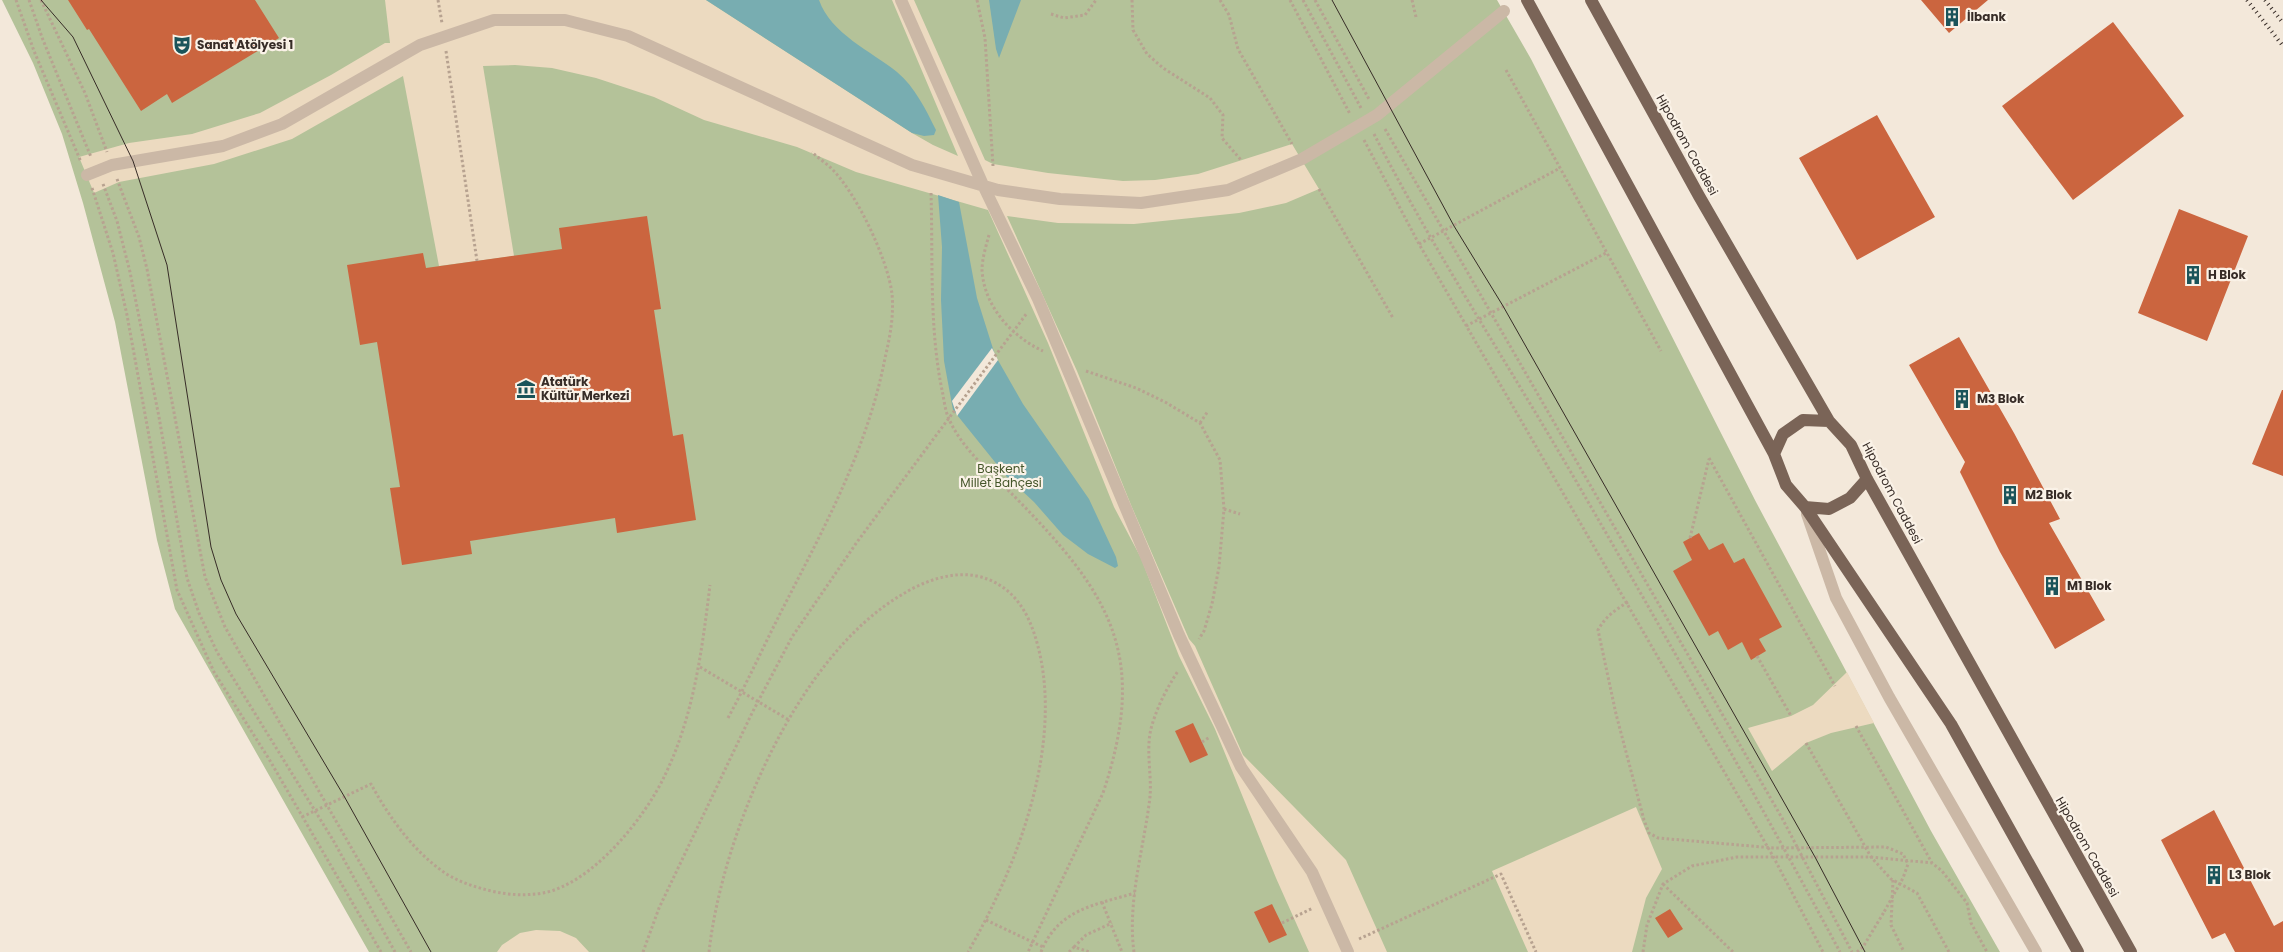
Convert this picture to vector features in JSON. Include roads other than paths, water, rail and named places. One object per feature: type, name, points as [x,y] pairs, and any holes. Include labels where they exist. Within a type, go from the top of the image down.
[{"type":"main road","points":[[1527,0],[1774,454],[1786,485],[1805,507],[1951,724],[2078,952]]},
{"type":"main road","name":"Hipodrom Caddesi","points":[[1591,0],[1699,196],[1829,422],[1851,445],[1867,478],[2131,952]]},
{"type":"main road","points":[[1774,454],[1783,434],[1803,420],[1829,422]]},
{"type":"main road","points":[[1805,507],[1829,509],[1850,498],[1867,478]]},
{"type":"street","points":[[901,0],[983,185],[1038,299],[1179,635],[1241,767],[1312,872],[1347,949]]},
{"type":"street","points":[[92,173],[112,165],[223,146],[282,124],[420,45],[444,36],[494,20],[565,20],[628,36],[912,165],[998,190],[1060,199],[1141,203],[1228,190],[1302,159],[1367,121],[1504,11]]},
{"type":"street","points":[[1805,507],[1836,598],[1889,697],[2036,952]]},
{"type":"water","points":[[706,0],[819,0],[825,12],[842,32],[887,64],[909,85],[920,99],[936,130],[934,135],[924,136],[912,133]]},
{"type":"water","points":[[989,0],[1021,0],[999,58],[996,49]]},
{"type":"water","points":[[938,195],[959,202],[977,298],[995,355],[1023,404],[1089,499],[1116,557],[1118,566],[1115,568],[1088,554],[1063,535],[1034,502],[1007,477],[953,410],[944,361],[941,300],[942,247]]},
{"type":"tram line","points":[[41,0],[73,37],[133,161],[167,265],[211,547],[221,580],[236,614],[344,796],[431,952]]},
{"type":"tram line","points":[[1332,0],[1454,226],[1503,306],[1815,857],[1865,952]]},
{"type":"railway","points":[[2247,0],[2283,46]]},
{"type":"railway","points":[[2265,0],[2283,23]]},
{"type":"place","name":"İlbank","points":[[1952,17]]},
{"type":"place","name":"Sanat Atölyesi 1","points":[[182,45]]},
{"type":"place","name":"H Blok","points":[[2193,275]]},
{"type":"place","name":"Atatürk Kültür Merkezi","points":[[526,389]]},
{"type":"place","name":"M3 Blok","points":[[1962,399]]},
{"type":"place","name":"M2 Blok","points":[[2010,495]]},
{"type":"place","name":"M1 Blok","points":[[2052,586]]},
{"type":"place","name":"L3 Blok","points":[[2214,875]]},
{"type":"park label","name":"Başkent Millet Bahçesi","points":[[1001,476]]}]
